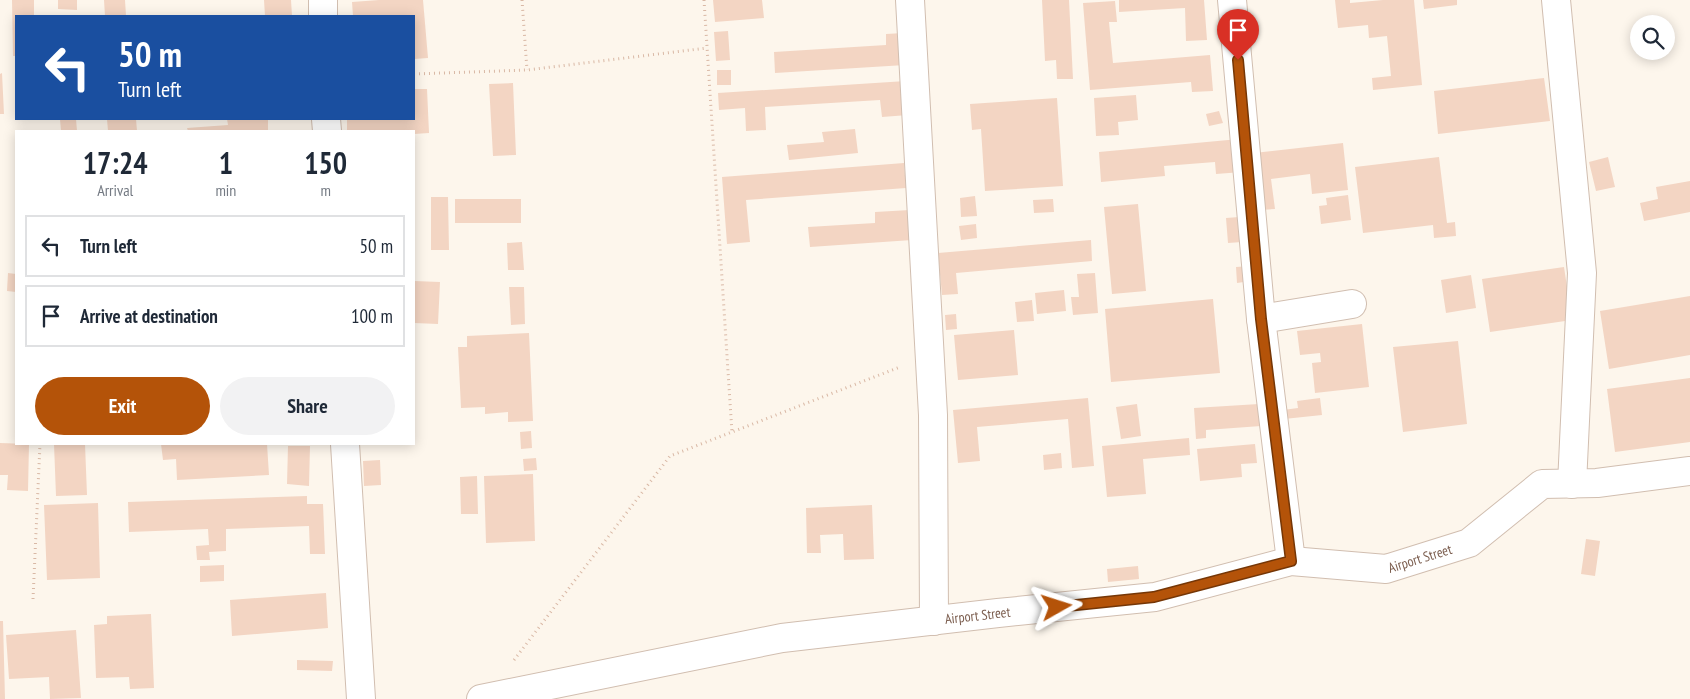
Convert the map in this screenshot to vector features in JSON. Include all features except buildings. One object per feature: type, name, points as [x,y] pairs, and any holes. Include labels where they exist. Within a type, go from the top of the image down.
[{"type":"street","points":[[322,0],[323,15]]},
{"type":"street","points":[[910,0],[933,415],[934,621]]},
{"type":"street","points":[[1232,0],[1261,319],[1291,561]]},
{"type":"street","points":[[1556,0],[1582,273],[1572,484]]},
{"type":"street","points":[[1261,319],[1352,304]]},
{"type":"street","points":[[345,445],[361,699]]},
{"type":"street","name":"Airport Street","points":[[483,699],[782,638],[1154,597],[1291,561],[1386,569],[1469,543],[1542,484],[1597,483],[1690,471]]},
{"type":"path","points":[[522,0],[527,70]]},
{"type":"path","points":[[704,0],[732,432]]},
{"type":"path","points":[[415,74],[527,70],[707,48]]},
{"type":"path","points":[[483,699],[670,456],[930,356]]},
{"type":"path","points":[[33,599],[40,445]]},
{"type":"route","points":[[1057,607],[1154,597],[1291,561],[1261,319],[1238,60]]}]
